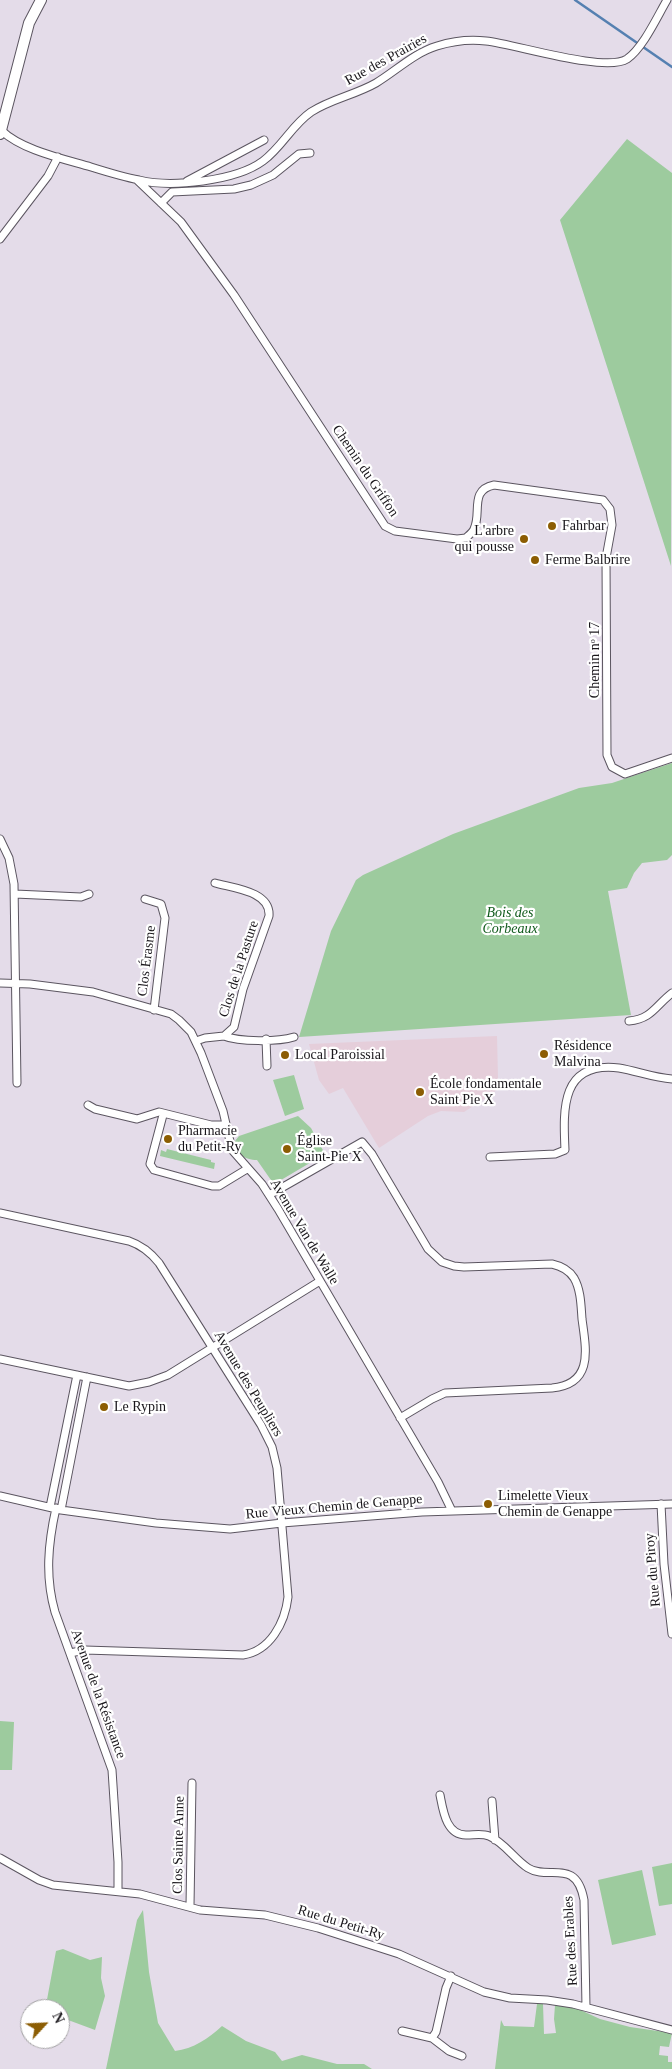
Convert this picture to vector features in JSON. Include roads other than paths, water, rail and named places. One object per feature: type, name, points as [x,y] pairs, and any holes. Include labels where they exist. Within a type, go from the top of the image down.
[{"type":"main road","points":[[0,132],[29,23],[41,0]]},
{"type":"street","name":"Rue des Prairies","points":[[0,132],[10,139],[58,157],[138,180],[183,182],[230,176],[257,165],[279,147],[303,118],[310,113],[325,104],[374,84],[421,52],[440,45],[463,40],[486,41],[608,63],[625,60],[643,41],[667,0]]},
{"type":"street","points":[[183,182],[264,140]]},
{"type":"street","points":[[162,203],[172,192],[251,185],[273,175],[299,154],[310,153]]},
{"type":"street","points":[[0,239],[48,176],[58,157]]},
{"type":"street","name":"Chemin du Griffon","points":[[138,180],[181,222],[234,295],[384,526],[395,531],[466,538],[474,529],[479,493],[486,487],[494,485],[603,500],[610,509],[612,525],[608,553]]},
{"type":"street","name":"Chemin nᵒ 17","points":[[608,553],[608,759],[612,767],[625,774],[672,758]]},
{"type":"street","points":[[0,839],[7,850],[15,894],[17,1083]]},
{"type":"street","name":"Clos de la Pasture","points":[[196,1042],[205,1038],[224,1036],[234,1027],[243,989],[268,922],[270,911],[261,898],[215,883]]},
{"type":"street","points":[[15,894],[81,897],[89,894]]},
{"type":"street","name":"Clos Érasme","points":[[145,899],[161,904],[165,918],[154,1010]]},
{"type":"street","name":"Avenue Van de Walle","points":[[0,984],[30,984],[93,992],[171,1014],[191,1032],[223,1112],[232,1150],[246,1169],[262,1184],[269,1195],[438,1482],[452,1511]]},
{"type":"street","points":[[629,1021],[644,1018],[652,1013],[672,993]]},
{"type":"street","points":[[224,1036],[238,1040],[282,1040],[294,1037]]},
{"type":"street","points":[[266,1039],[267,1066]]},
{"type":"street","points":[[490,1157],[555,1154],[565,1150],[564,1114],[568,1092],[575,1080],[584,1072],[607,1067],[672,1080]]},
{"type":"street","points":[[88,1105],[95,1110],[137,1119],[157,1112],[211,1125],[225,1125]]},
{"type":"street","points":[[164,1115],[150,1164],[154,1170],[212,1186],[219,1186],[246,1169]]},
{"type":"street","points":[[269,1195],[362,1142],[372,1154],[428,1249],[442,1262],[464,1267],[552,1264],[568,1272],[578,1288],[586,1359],[582,1372],[566,1385],[552,1388],[445,1393],[400,1418]]},
{"type":"street","name":"Avenue des Peupliers","points":[[0,1214],[129,1241],[142,1246],[159,1264],[261,1425],[272,1447],[279,1476],[287,1604],[275,1633],[260,1649],[243,1655],[85,1650],[70,1653]]},
{"type":"street","points":[[0,1360],[129,1386],[149,1382],[168,1375],[320,1281]]},
{"type":"street","name":"Avenue de la Résistance","points":[[76,1375],[64,1443],[49,1551],[48,1577],[55,1612],[114,1777],[118,1891]]},
{"type":"street","name":"Avenue de la Résistance","points":[[55,1508],[74,1446],[87,1377]]},
{"type":"street","points":[[64,1443],[74,1446]]},
{"type":"street","name":"Rue Vieux Chemin de Genappe","points":[[0,1496],[55,1508],[156,1523],[230,1529],[282,1523],[452,1511],[672,1504]]},
{"type":"street","name":"Rue du Piroy","points":[[661,1504],[664,1564],[672,1634]]},
{"type":"street","name":"Clos Sainte Anne","points":[[190,1906],[192,1783]]},
{"type":"street","name":"Rue des Erables","points":[[440,1795],[448,1826],[455,1832],[464,1835],[484,1835],[495,1840],[531,1870],[560,1872],[573,1878],[580,1886],[584,1900],[586,2007]]},
{"type":"street","points":[[492,1800],[495,1840]]},
{"type":"street","name":"Rue du Petit-Ry","points":[[0,1858],[39,1880],[53,1885],[140,1894],[200,1910],[265,1915],[318,1928],[399,1954],[484,1992],[499,1996],[547,2000],[586,2007],[672,2030]]},
{"type":"street","points":[[432,2038],[436,2032],[446,1988],[451,1976]]},
{"type":"street","points":[[402,2031],[432,2038],[449,2051],[462,2056]]},
{"type":"waterway","points":[[575,0],[672,67]]},
{"type":"place","name":"Fahrbar","points":[[552,526]]},
{"type":"place","name":"L'arbre qui pousse","points":[[524,539]]},
{"type":"place","name":"Ferme Balbrire","points":[[535,560]]},
{"type":"place","name":"Résidence Malvina","points":[[544,1054]]},
{"type":"place","name":"Local Paroissial","points":[[285,1055]]},
{"type":"place","name":"École fondamentale Saint Pie X","points":[[420,1092]]},
{"type":"place","name":"Pharmacie du Petit-Ry","points":[[168,1139]]},
{"type":"place","name":"Église Saint-Pie X","points":[[287,1149]]},
{"type":"place","name":"Le Rypin","points":[[104,1407]]},
{"type":"place","name":"Limelette Vieux Chemin de Genappe","points":[[488,1504]]},
{"type":"park label","name":"Bois des Corbeaux","points":[[510,922]]}]
